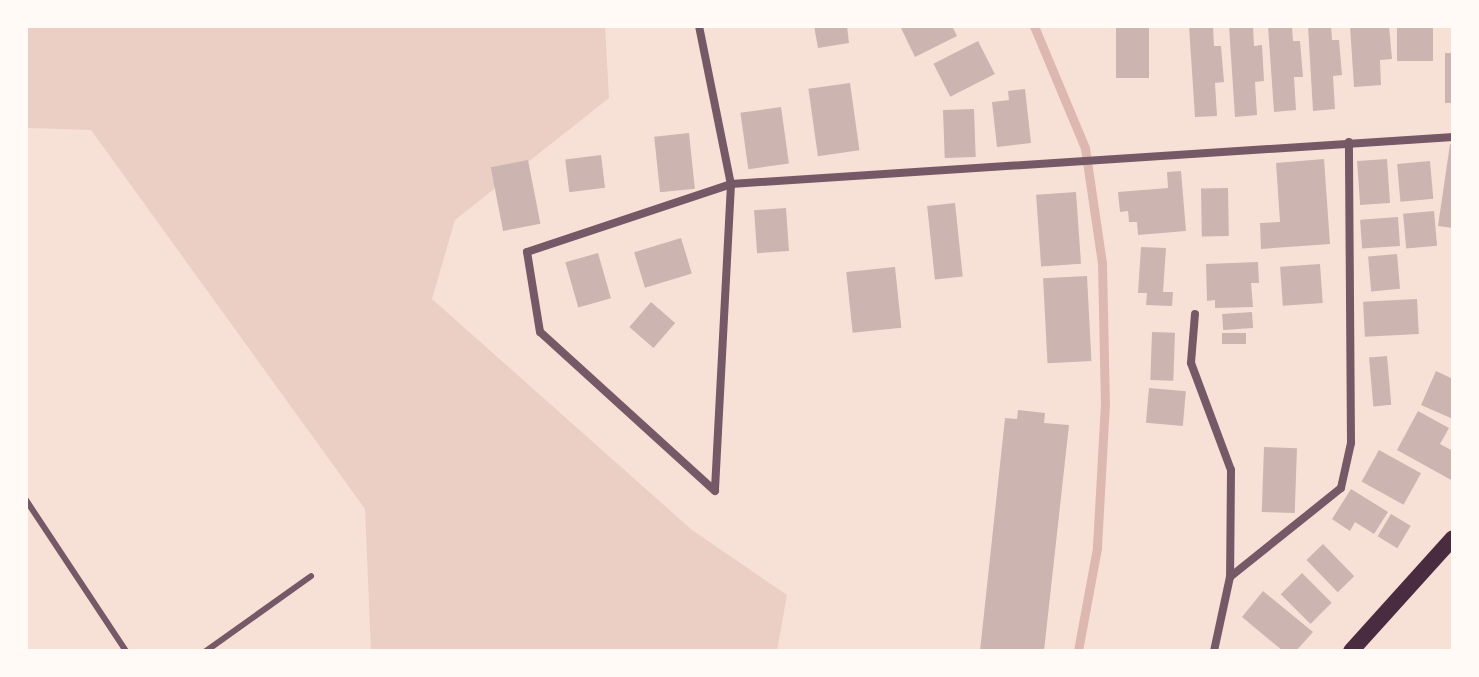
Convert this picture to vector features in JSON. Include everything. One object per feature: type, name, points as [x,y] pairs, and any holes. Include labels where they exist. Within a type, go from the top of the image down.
[{"type":"main road","points":[[1351,651],[1453,538]]},
{"type":"street","points":[[699,26],[731,184],[715,491],[540,332],[527,252],[731,184],[1453,137]]},
{"type":"street","points":[[1230,577],[1341,488],[1351,443],[1349,142]]},
{"type":"street","points":[[1195,314],[1191,363],[1231,470],[1230,577],[1214,651]]},
{"type":"lane","points":[[26,500],[126,651]]},
{"type":"lane","points":[[206,651],[311,576]]},
{"type":"shaded area","points":[[26,26],[605,26],[609,98],[455,220],[432,299],[692,530],[787,595],[777,651],[371,651],[365,509],[91,130],[26,128]]},
{"type":"building","points":[[814,26],[847,26],[849,43],[818,48]]},
{"type":"building","points":[[900,26],[952,26],[957,36],[915,57]]},
{"type":"building","points":[[1116,26],[1149,26],[1149,78],[1116,78]]},
{"type":"building","points":[[1189,26],[1213,26],[1214,46],[1221,46],[1224,82],[1215,83],[1217,116],[1195,117]]},
{"type":"building","points":[[1229,26],[1253,26],[1254,46],[1262,45],[1264,81],[1255,82],[1257,115],[1235,117]]},
{"type":"building","points":[[1268,26],[1292,26],[1293,41],[1300,41],[1303,77],[1294,77],[1296,110],[1274,112]]},
{"type":"building","points":[[1308,26],[1331,26],[1332,40],[1339,40],[1342,75],[1333,76],[1335,109],[1313,111]]},
{"type":"building","points":[[1350,26],[1389,26],[1392,59],[1380,60],[1381,85],[1354,87]]},
{"type":"building","points":[[1397,26],[1433,26],[1433,61],[1397,61]]},
{"type":"building","points":[[978,41],[995,74],[950,97],[933,64]]},
{"type":"building","points":[[1445,53],[1453,53],[1453,103],[1445,103]]},
{"type":"building","points":[[850,83],[859,150],[818,156],[808,89]]},
{"type":"building","points":[[1025,89],[1031,143],[997,147],[992,102],[1009,100],[1008,91]]},
{"type":"building","points":[[781,107],[789,163],[748,169],[740,113]]},
{"type":"building","points":[[974,109],[976,157],[945,158],[943,110]]},
{"type":"building","points":[[689,133],[695,189],[660,192],[654,137]]},
{"type":"building","points":[[1450,144],[1453,145],[1453,228],[1438,226]]},
{"type":"building","points":[[601,155],[605,188],[569,192],[565,159]]},
{"type":"building","points":[[1324,159],[1330,244],[1261,249],[1260,223],[1280,222],[1276,163]]},
{"type":"building","points":[[1387,159],[1390,203],[1360,205],[1357,161]]},
{"type":"building","points":[[528,160],[540,224],[503,231],[491,167]]},
{"type":"building","points":[[1430,161],[1433,199],[1400,202],[1397,164]]},
{"type":"building","points":[[1181,171],[1186,231],[1138,235],[1137,222],[1129,222],[1128,211],[1120,212],[1118,192],[1168,188],[1167,172]]},
{"type":"building","points":[[1201,188],[1228,188],[1229,236],[1202,236]]},
{"type":"building","points":[[1076,192],[1081,264],[1041,267],[1036,195]]},
{"type":"building","points":[[955,203],[963,277],[935,280],[927,206]]},
{"type":"building","points":[[786,208],[789,251],[757,253],[754,210]]},
{"type":"building","points":[[1434,211],[1437,246],[1406,249],[1403,214]]},
{"type":"building","points":[[1398,217],[1400,246],[1362,249],[1360,220]]},
{"type":"building","points":[[681,238],[692,273],[645,288],[634,252]]},
{"type":"building","points":[[1141,247],[1166,248],[1163,292],[1173,292],[1172,306],[1146,305],[1147,293],[1138,293]]},
{"type":"building","points":[[598,253],[611,298],[578,308],[565,262]]},
{"type":"building","points":[[1397,254],[1400,289],[1371,291],[1368,257]]},
{"type":"building","points":[[1258,262],[1259,283],[1251,283],[1253,307],[1215,308],[1215,300],[1207,301],[1206,264]]},
{"type":"building","points":[[1320,264],[1323,303],[1283,306],[1280,267]]},
{"type":"building","points":[[895,267],[901,328],[853,333],[846,272]]},
{"type":"building","points":[[1087,276],[1091,361],[1048,363],[1043,278]]},
{"type":"building","points":[[1417,299],[1419,334],[1365,337],[1363,302]]},
{"type":"building","points":[[651,302],[675,323],[654,348],[629,327]]},
{"type":"building","points":[[1252,312],[1253,328],[1223,330],[1222,314]]},
{"type":"building","points":[[1152,332],[1175,333],[1173,381],[1150,380]]},
{"type":"building","points":[[1222,333],[1246,333],[1246,344],[1222,344]]},
{"type":"building","points":[[1387,356],[1391,405],[1373,406],[1369,358]]},
{"type":"building","points":[[1436,371],[1453,379],[1453,419],[1421,405]]},
{"type":"building","points":[[1149,388],[1186,391],[1183,426],[1146,423]]},
{"type":"building","points":[[1018,410],[1045,413],[1044,423],[1069,425],[1044,651],[980,651],[1005,418],[1017,419]]},
{"type":"building","points":[[1418,411],[1449,428],[1440,444],[1453,451],[1453,481],[1397,450]]},
{"type":"building","points":[[1264,447],[1297,448],[1295,513],[1262,512]]},
{"type":"building","points":[[1379,450],[1421,473],[1404,505],[1362,481]]},
{"type":"building","points":[[1351,489],[1388,512],[1374,534],[1355,522],[1350,531],[1332,519]]},
{"type":"building","points":[[1391,514],[1411,526],[1397,548],[1378,536]]},
{"type":"building","points":[[1323,544],[1354,576],[1338,592],[1306,560]]},
{"type":"building","points":[[1302,573],[1332,603],[1310,624],[1281,594]]},
{"type":"building","points":[[1263,591],[1313,632],[1296,651],[1283,651],[1242,617]]},
{"type":"waterway","points":[[1034,26],[1085,148],[1102,263],[1105,403],[1097,548],[1078,651]]}]
